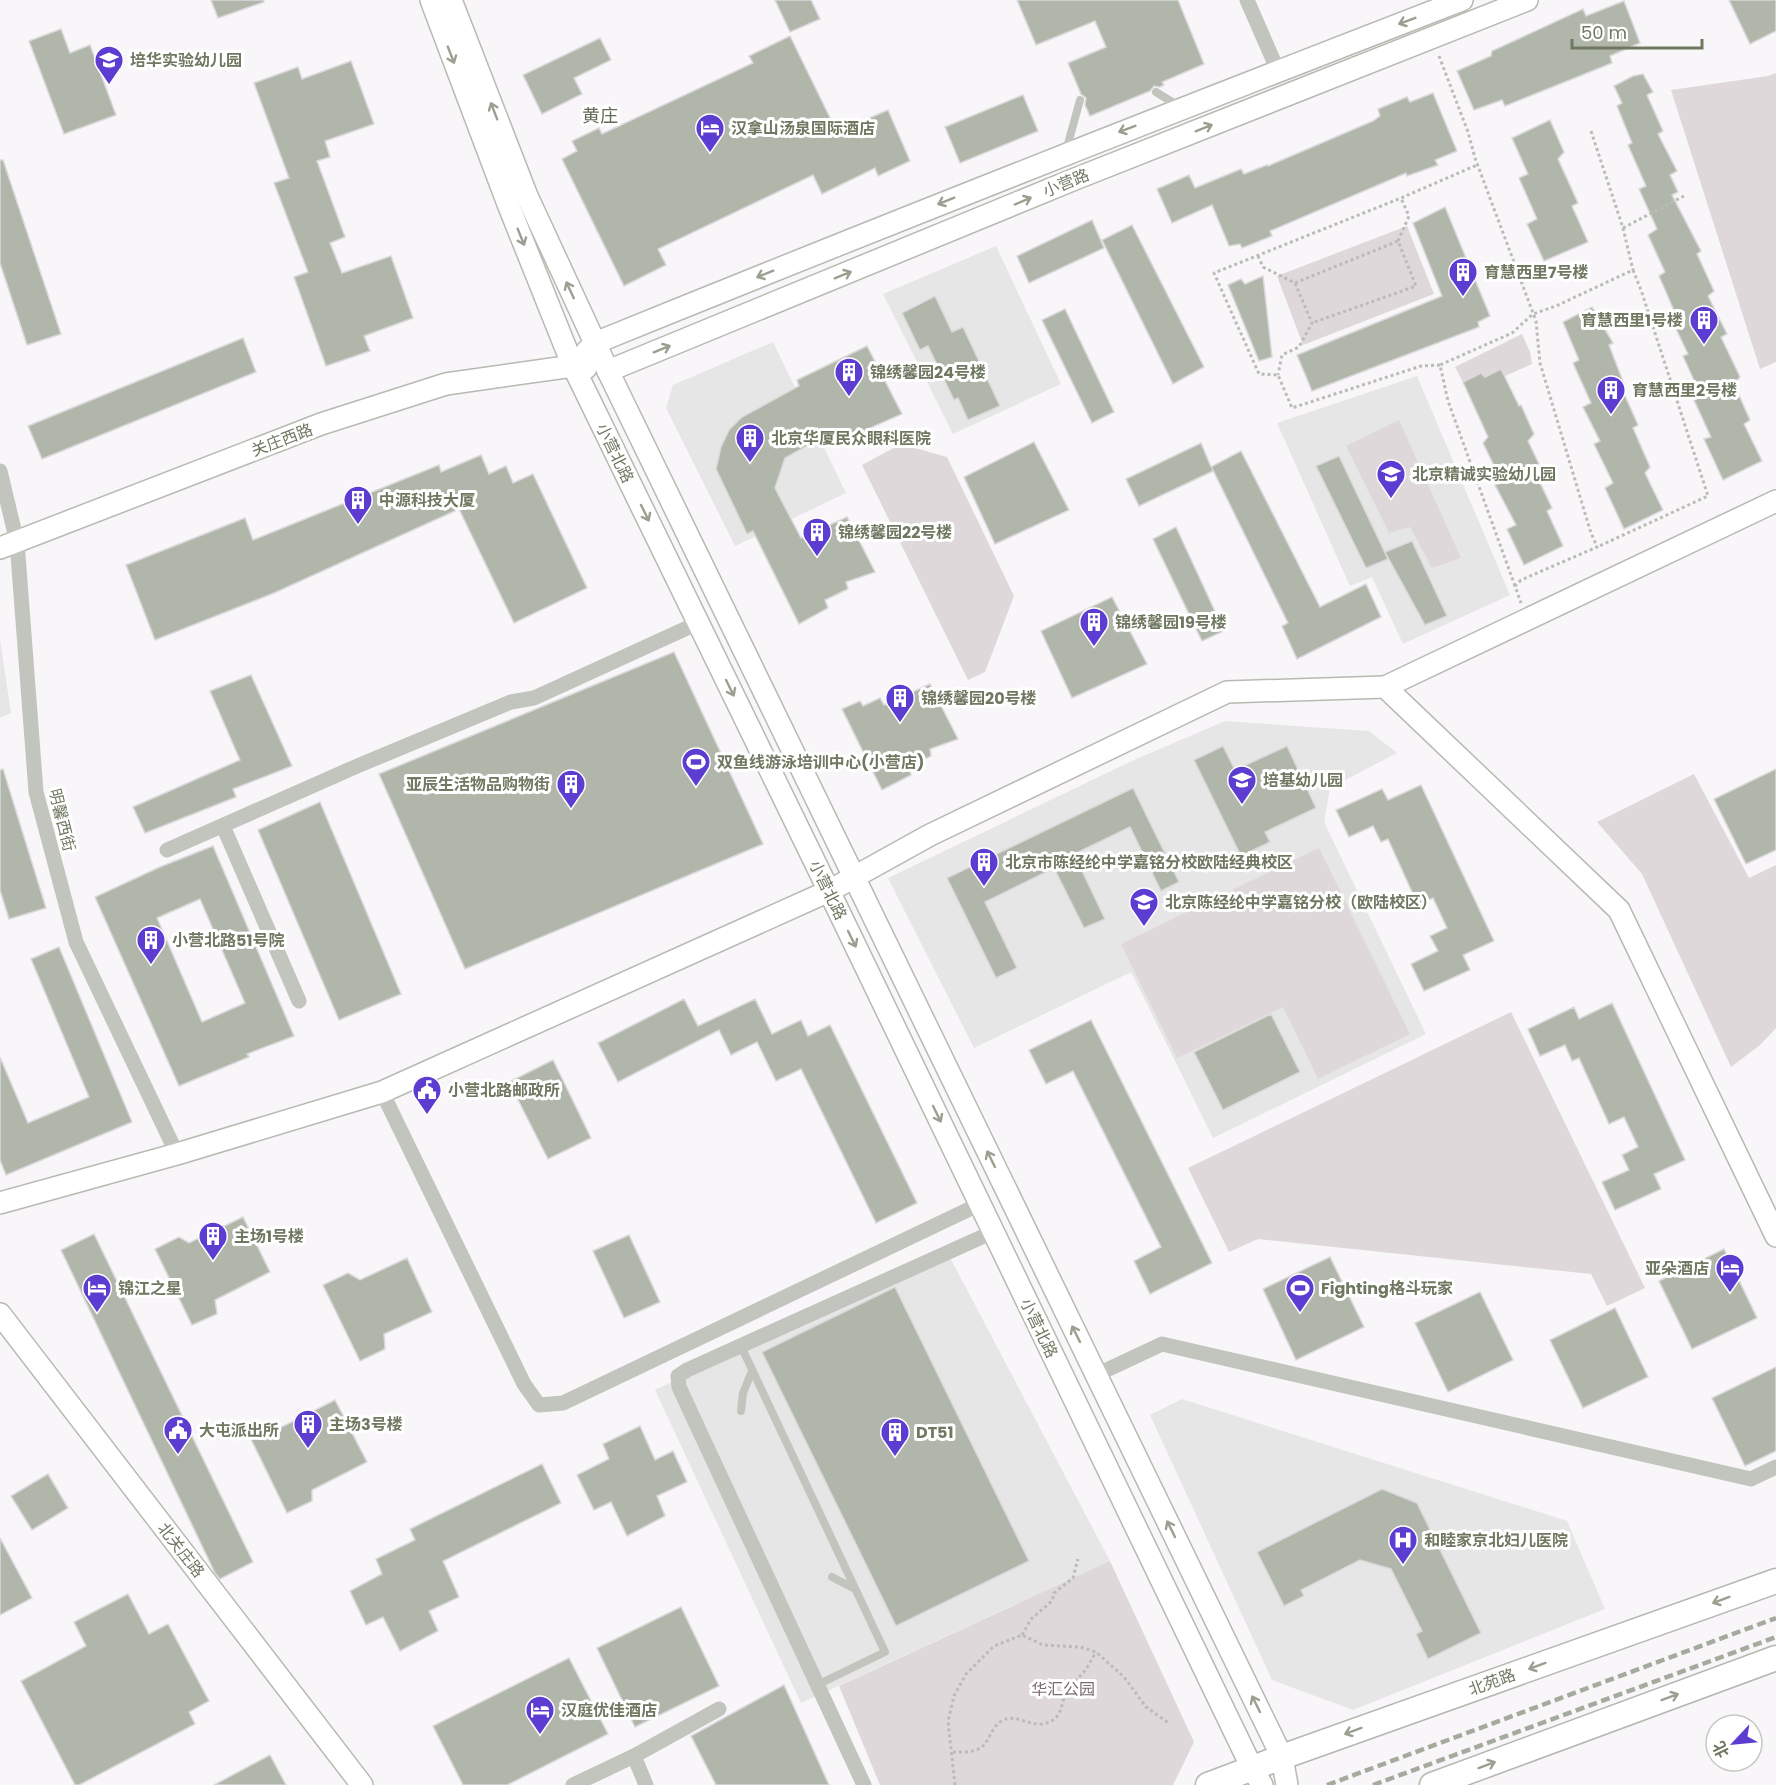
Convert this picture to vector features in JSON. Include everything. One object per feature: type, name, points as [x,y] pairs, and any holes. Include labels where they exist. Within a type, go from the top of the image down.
[{"type":"main road","name":"北苑路","points":[[1209,1785],[1257,1777],[1282,1757],[1776,1581]]},
{"type":"main road","points":[[1432,1785],[1776,1658]]},
{"type":"street","name":"小营北路","points":[[431,0],[508,204],[573,366],[1257,1777]]},
{"type":"street","name":"小营北路","points":[[451,0],[527,196],[608,371],[1282,1757],[1287,1785]]},
{"type":"street","points":[[1247,0],[1278,71]]},
{"type":"street","name":"小营路","points":[[573,366],[595,343],[1181,108],[1462,0]]},
{"type":"street","name":"小营路","points":[[608,371],[1076,179],[1527,0]]},
{"type":"street","name":"关庄西路","points":[[9,545],[321,424],[446,384],[573,366],[608,371]]},
{"type":"street","name":"明馨西街","points":[[0,471],[36,792],[76,942],[177,1154]]},
{"type":"street","points":[[0,1203],[177,1154],[382,1092],[829,891],[930,835],[1227,692],[1385,687],[1776,501]]},
{"type":"street","points":[[167,850],[362,764],[511,702],[534,698],[698,622]]},
{"type":"street","points":[[1385,687],[1619,910],[1776,1236]]},
{"type":"street","points":[[224,826],[299,1001]]},
{"type":"street","points":[[382,1092],[524,1384],[539,1405],[563,1403],[980,1204]]},
{"type":"street","points":[[864,1785],[679,1387],[678,1376],[993,1232]]},
{"type":"street","name":"北关庄路","points":[[0,1314],[362,1785]]},
{"type":"street","points":[[1096,1375],[1162,1344],[1751,1479],[1776,1467]]},
{"type":"street","points":[[573,1785],[634,1756],[719,1709]]},
{"type":"street","points":[[634,1756],[646,1785]]},
{"type":"lane","points":[[1156,92],[1181,108]]},
{"type":"lane","points":[[1065,154],[1080,100]]},
{"type":"lane","points":[[741,1346],[885,1652],[817,1685]]},
{"type":"lane","points":[[741,1411],[743,1393],[752,1371]]},
{"type":"lane","points":[[832,1577],[855,1590]]},
{"type":"path","points":[[1432,37],[1536,321],[1540,363],[1596,547]]},
{"type":"path","points":[[1515,586],[1521,580],[1708,496],[1633,270],[1623,228],[1591,132]]},
{"type":"path","points":[[1278,375],[1259,374],[1214,273],[1477,165]]},
{"type":"path","points":[[1623,228],[1684,196]]},
{"type":"path","points":[[1295,283],[1398,241],[1409,216],[1401,198]]},
{"type":"path","points":[[1398,241],[1416,286],[1312,323],[1299,347],[1282,355],[1278,375],[1292,408],[1421,366],[1440,365],[1512,333],[1533,314],[1556,306],[1633,270]]},
{"type":"path","points":[[1258,255],[1263,267],[1295,283],[1312,323]]},
{"type":"path","points":[[1440,365],[1448,401],[1527,619]]},
{"type":"path","points":[[955,1785],[948,1721],[954,1696],[966,1674],[994,1646],[1022,1635],[1031,1619],[1052,1601],[1054,1593],[1073,1578],[1078,1559]]},
{"type":"path","points":[[1022,1635],[1043,1645],[1080,1647],[1096,1652],[1124,1677],[1146,1707],[1170,1724]]},
{"type":"path","points":[[953,1752],[972,1751],[983,1746],[990,1733],[1002,1721],[1015,1718],[1042,1724],[1053,1720],[1060,1712],[1067,1689],[1084,1671],[1096,1652]]},
{"type":"shaded area","points":[[996,246],[1061,384],[953,434],[883,294]]},
{"type":"shaded area","points":[[773,342],[846,493],[735,546],[666,408],[673,385]]},
{"type":"shaded area","name":"北京精诚实验幼儿园","points":[[1417,376],[1510,595],[1403,644],[1372,577],[1350,586],[1277,423]]},
{"type":"shaded area","points":[[0,639],[11,713],[0,718]]},
{"type":"shaded area","name":"北京陈经纶中学嘉铭分校（欧陆校区）","points":[[1225,721],[1369,731],[1397,753],[1330,788],[1324,822],[1426,1034],[1213,1138],[1131,972],[974,1048],[888,878],[1134,760]]},
{"type":"shaded area","name":"DT51","points":[[945,1248],[1110,1561],[801,1703],[655,1390]]},
{"type":"shaded area","name":"和睦家京北妇儿医院","points":[[1182,1399],[1567,1521],[1605,1609],[1353,1710],[1272,1680],[1150,1415]]},
{"type":"green space","points":[[1776,73],[1776,362],[1760,369],[1671,90]]},
{"type":"green space","points":[[1407,226],[1434,294],[1303,345],[1277,276]]},
{"type":"green space","points":[[1522,334],[1530,352],[1532,364],[1505,376],[1501,369],[1485,377],[1480,373],[1463,382],[1455,367]]},
{"type":"green space","points":[[1399,420],[1461,558],[1432,568],[1410,527],[1389,533],[1346,446]]},
{"type":"green space","points":[[901,444],[947,457],[1014,596],[985,672],[968,680],[862,465]]},
{"type":"green space","points":[[1694,774],[1749,878],[1776,865],[1776,1028],[1760,1045],[1731,1067],[1642,874],[1597,822]]},
{"type":"green space","points":[[1319,848],[1410,1034],[1318,1079],[1283,1007],[1177,1058],[1121,944]]},
{"type":"green space","points":[[1511,1012],[1645,1288],[1607,1306],[1591,1274],[1258,1239],[1229,1252],[1188,1168]]},
{"type":"green space","name":"华汇公园","points":[[1110,1561],[1194,1742],[1173,1785],[880,1785],[839,1686]]},
{"type":"building","points":[[211,0],[263,0],[264,2],[218,18]]},
{"type":"building","points":[[775,0],[811,0],[820,19],[790,32]]},
{"type":"building","points":[[1017,0],[1178,0],[1204,64],[1162,82],[1164,85],[1160,87],[1154,86],[1150,91],[1090,116],[1085,105],[1086,98],[1081,94],[1068,63],[1106,47],[1095,21],[1036,45]]},
{"type":"building","points":[[1729,0],[1776,0],[1776,31],[1750,44]]},
{"type":"building","points":[[1624,1],[1640,43],[1610,56],[1612,63],[1505,106],[1502,100],[1474,110],[1457,71],[1491,56],[1492,51],[1583,9],[1586,16]]},
{"type":"building","points":[[61,29],[70,53],[90,45],[116,115],[64,134],[29,41]]},
{"type":"building","points":[[790,36],[837,132],[888,110],[910,161],[878,176],[875,168],[822,194],[813,175],[658,249],[666,265],[624,286],[562,159],[577,151],[572,141],[599,128],[602,134],[753,63],[749,56]]},
{"type":"building","points":[[600,38],[611,60],[574,78],[582,94],[542,114],[523,75]]},
{"type":"building","points":[[351,61],[374,124],[325,141],[330,157],[317,161],[345,237],[330,243],[342,273],[391,256],[413,318],[364,336],[370,351],[326,366],[294,277],[308,272],[274,183],[289,178],[254,83],[298,67],[302,79]]},
{"type":"building","name":"育慧西里1号楼","points":[[1643,74],[1653,92],[1647,95],[1663,131],[1658,134],[1677,171],[1670,175],[1678,192],[1672,195],[1701,251],[1697,254],[1714,291],[1708,296],[1727,334],[1721,337],[1740,377],[1734,384],[1750,420],[1744,424],[1762,461],[1723,480],[1704,439],[1711,437],[1694,400],[1701,396],[1683,356],[1688,354],[1671,318],[1676,315],[1659,276],[1665,272],[1648,235],[1657,229],[1639,189],[1646,186],[1628,145],[1632,143],[1617,106],[1622,103],[1614,86],[1633,76]]},
{"type":"building","points":[[1433,93],[1457,151],[1435,160],[1438,165],[1407,176],[1406,173],[1270,231],[1272,236],[1242,248],[1240,244],[1229,246],[1212,205],[1172,223],[1157,189],[1189,175],[1195,188],[1241,169],[1244,174],[1268,166],[1373,121],[1380,116],[1378,109],[1407,97],[1410,102]]},
{"type":"building","points":[[1023,95],[1038,131],[960,163],[945,127]]},
{"type":"building","points":[[1550,120],[1564,152],[1558,159],[1578,203],[1572,206],[1588,242],[1544,261],[1527,224],[1537,219],[1519,178],[1528,174],[1512,138]]},
{"type":"building","points":[[0,160],[3,160],[61,334],[27,345],[0,263]]},
{"type":"building","name":"育慧西里7号楼","points":[[1445,207],[1490,316],[1478,322],[1479,327],[1312,391],[1297,355],[1442,296],[1413,223]]},
{"type":"building","points":[[1092,220],[1104,248],[1029,283],[1017,256]]},
{"type":"building","points":[[1132,225],[1204,367],[1173,384],[1102,240]]},
{"type":"building","points":[[1263,276],[1272,357],[1259,361],[1228,285],[1241,279],[1245,284]]},
{"type":"building","points":[[935,296],[952,332],[963,327],[1000,406],[968,420],[958,398],[954,400],[928,346],[920,350],[902,313]]},
{"type":"building","name":"育慧西里2号楼","points":[[1592,307],[1613,343],[1609,345],[1624,384],[1621,387],[1638,425],[1633,428],[1650,467],[1645,473],[1663,510],[1624,529],[1605,488],[1613,483],[1594,444],[1600,441],[1583,407],[1591,403],[1573,363],[1579,360],[1563,322]]},
{"type":"building","points":[[1065,309],[1114,412],[1092,423],[1042,320]]},
{"type":"building","points":[[243,338],[256,372],[42,459],[28,426]]},
{"type":"building","points":[[867,346],[902,414],[827,447],[823,437],[785,458],[775,488],[801,538],[847,517],[875,572],[846,582],[848,589],[825,600],[828,608],[799,624],[753,531],[747,534],[716,469],[721,447],[729,430],[742,417],[799,386],[797,380]]},
{"type":"building","points":[[1501,369],[1534,434],[1528,441],[1539,464],[1534,470],[1552,508],[1547,511],[1563,546],[1524,565],[1507,529],[1516,525],[1495,485],[1502,482],[1483,443],[1488,437],[1463,382],[1481,373],[1485,377]]},
{"type":"building","points":[[1034,442],[1069,510],[995,544],[964,477]]},
{"type":"building","points":[[1201,443],[1211,467],[1241,451],[1320,607],[1366,584],[1381,617],[1297,659],[1282,626],[1288,623],[1212,468],[1213,471],[1139,506],[1126,479]]},
{"type":"building","points":[[481,455],[489,474],[506,466],[513,483],[533,474],[587,588],[514,623],[459,509],[274,593],[155,640],[126,565],[245,518],[253,540],[439,465],[441,472]]},
{"type":"building","points":[[1339,456],[1388,559],[1366,568],[1316,466]]},
{"type":"building","points":[[1176,527],[1224,631],[1202,641],[1153,539]]},
{"type":"building","points":[[1412,541],[1447,616],[1425,625],[1385,552]]},
{"type":"building","name":"锦绣馨园19号楼","points":[[1112,597],[1147,664],[1072,698],[1041,631]]},
{"type":"building","name":"亚辰生活物品购物街","points":[[674,652],[763,844],[465,969],[379,774]]},
{"type":"building","points":[[251,675],[292,766],[233,789],[236,797],[145,833],[133,807],[240,760],[210,691]]},
{"type":"building","name":"锦绣馨园20号楼","points":[[930,684],[958,739],[930,749],[931,756],[909,767],[911,775],[882,790],[842,709],[860,701],[863,706],[880,698],[884,705]]},
{"type":"building","points":[[1223,746],[1235,770],[1287,746],[1316,808],[1265,832],[1270,842],[1241,856],[1194,760]]},
{"type":"building","points":[[3,769],[46,908],[9,919],[0,890],[0,770]]},
{"type":"building","points":[[1776,769],[1776,850],[1746,864],[1714,799]]},
{"type":"building","points":[[1421,785],[1494,941],[1463,955],[1470,970],[1424,991],[1411,964],[1438,951],[1430,936],[1447,928],[1433,898],[1418,905],[1388,839],[1381,842],[1373,826],[1349,837],[1336,810],[1382,789],[1388,800]]},
{"type":"building","name":"北京市陈经纶中学嘉铭分校欧陆经典校区","points":[[1133,788],[1179,882],[1161,891],[1130,827],[1074,854],[1105,919],[1084,928],[1054,868],[985,902],[1017,968],[996,978],[947,878]]},
{"type":"building","points":[[320,802],[401,994],[339,1020],[258,830]]},
{"type":"building","points":[[213,846],[294,1036],[247,1054],[249,1057],[179,1086],[95,897]],"holes":[[[200,899],[245,1003],[202,1022],[157,918]]]},
{"type":"building","points":[[59,947],[132,1122],[6,1175],[0,1160],[0,1057],[28,1123],[89,1097],[31,959]]},
{"type":"building","points":[[684,999],[698,1026],[755,999],[772,1034],[801,1020],[808,1036],[830,1025],[917,1203],[876,1223],[801,1069],[776,1081],[757,1042],[731,1055],[719,1030],[618,1082],[598,1043]]},
{"type":"building","points":[[1612,1003],[1685,1160],[1654,1174],[1661,1189],[1615,1210],[1602,1182],[1629,1170],[1622,1155],[1638,1147],[1624,1117],[1609,1124],[1579,1058],[1572,1061],[1565,1045],[1540,1056],[1528,1029],[1574,1007],[1579,1019]]},
{"type":"building","points":[[1271,1014],[1300,1072],[1223,1110],[1194,1052]]},
{"type":"building","points":[[1091,1020],[1212,1263],[1150,1294],[1134,1261],[1161,1247],[1073,1071],[1046,1084],[1029,1050]]},
{"type":"building","points":[[553,1060],[591,1138],[548,1159],[509,1082]]},
{"type":"building","name":"主场1号楼","points":[[243,1217],[270,1272],[215,1300],[217,1314],[192,1325],[155,1249],[179,1237],[189,1243]]},
{"type":"building","points":[[94,1234],[253,1562],[220,1579],[215,1573],[61,1250]]},
{"type":"building","points":[[629,1235],[660,1302],[624,1318],[593,1251]]},
{"type":"building","points":[[1724,1249],[1757,1318],[1692,1349],[1659,1281]]},
{"type":"building","points":[[1330,1257],[1364,1327],[1296,1360],[1263,1289]]},
{"type":"building","points":[[407,1258],[432,1312],[384,1334],[385,1349],[360,1361],[323,1285],[348,1273],[360,1280]]},
{"type":"building","name":"DT51","points":[[895,1287],[1029,1561],[896,1626],[762,1352]]},
{"type":"building","points":[[1480,1292],[1513,1360],[1448,1392],[1415,1323]]},
{"type":"building","points":[[1615,1308],[1648,1377],[1583,1408],[1550,1340]]},
{"type":"building","points":[[1776,1367],[1776,1451],[1745,1466],[1712,1398]]},
{"type":"building","name":"主场3号楼","points":[[335,1400],[367,1462],[312,1490],[312,1501],[287,1513],[249,1435],[273,1424],[282,1427]]},
{"type":"building","points":[[640,1426],[655,1460],[673,1451],[687,1482],[657,1496],[665,1516],[627,1536],[611,1502],[594,1510],[577,1475],[609,1459],[603,1444]]},
{"type":"building","points":[[542,1464],[561,1503],[443,1561],[459,1597],[429,1611],[438,1631],[400,1651],[383,1617],[366,1625],[350,1591],[382,1574],[376,1559],[415,1540],[410,1529]]},
{"type":"building","points":[[48,1474],[68,1508],[32,1530],[11,1496]]},
{"type":"building","points":[[1382,1489],[1417,1503],[1481,1633],[1428,1659],[1416,1634],[1422,1631],[1391,1569],[1360,1560],[1301,1590],[1304,1596],[1284,1606],[1257,1552]]},
{"type":"building","points":[[0,1538],[32,1598],[0,1615]]},
{"type":"building","points":[[128,1594],[149,1634],[168,1624],[209,1701],[189,1712],[195,1724],[79,1785],[75,1785],[21,1681],[86,1646],[74,1622]]},
{"type":"building","points":[[681,1607],[719,1686],[635,1727],[597,1648]]},
{"type":"building","points":[[569,1658],[608,1734],[507,1785],[463,1785],[433,1726]]},
{"type":"building","points":[[784,1685],[829,1785],[716,1785],[691,1736]]},
{"type":"building","points":[[270,1755],[286,1785],[214,1785]]},
{"type":"railway","points":[[1327,1785],[1776,1618]]},
{"type":"railway","points":[[1373,1785],[1776,1637]]},
{"type":"place","name":"培华实验幼儿园","points":[[109,86]]},
{"type":"place","name":"汉拿山汤泉国际酒店","points":[[710,154]]},
{"type":"place","name":"育慧西里7号楼","points":[[1463,298]]},
{"type":"place","name":"育慧西里1号楼","points":[[1704,346]]},
{"type":"place","name":"锦绣馨园24号楼","points":[[849,398]]},
{"type":"place","name":"育慧西里2号楼","points":[[1611,416]]},
{"type":"place","name":"北京华厦民众眼科医院","points":[[750,464]]},
{"type":"place","name":"北京精诚实验幼儿园","points":[[1391,500]]},
{"type":"place","name":"中源科技大厦","points":[[358,526]]},
{"type":"place","name":"锦绣馨园22号楼","points":[[817,558]]},
{"type":"place","name":"锦绣馨园19号楼","points":[[1094,648]]},
{"type":"place","name":"锦绣馨园20号楼","points":[[900,724]]},
{"type":"place","name":"双鱼线游泳培训中心(小营店)","points":[[696,788]]},
{"type":"place","name":"培基幼儿园","points":[[1242,806]]},
{"type":"place","name":"亚辰生活物品购物街","points":[[571,810]]},
{"type":"place","name":"北京市陈经纶中学嘉铭分校欧陆经典校区","points":[[984,888]]},
{"type":"place","name":"北京陈经纶中学嘉铭分校（欧陆校区）","points":[[1144,928]]},
{"type":"place","name":"小营北路51号院","points":[[151,966]]},
{"type":"place","name":"小营北路邮政所","points":[[427,1116]]},
{"type":"place","name":"主场1号楼","points":[[213,1262]]},
{"type":"place","name":"亚朵酒店","points":[[1730,1294]]},
{"type":"place","name":"锦江之星","points":[[97,1314]]},
{"type":"place","name":"Fighting格斗玩家","points":[[1300,1314]]},
{"type":"place","name":"主场3号楼","points":[[308,1450]]},
{"type":"place","name":"大屯派出所","points":[[178,1456]]},
{"type":"place","name":"DT51","points":[[895,1458]]},
{"type":"place","name":"和睦家京北妇儿医院","points":[[1403,1566]]},
{"type":"place","name":"汉庭优佳酒店","points":[[540,1736]]},
{"type":"district","name":"黄庄","points":[[600,115]]}]
